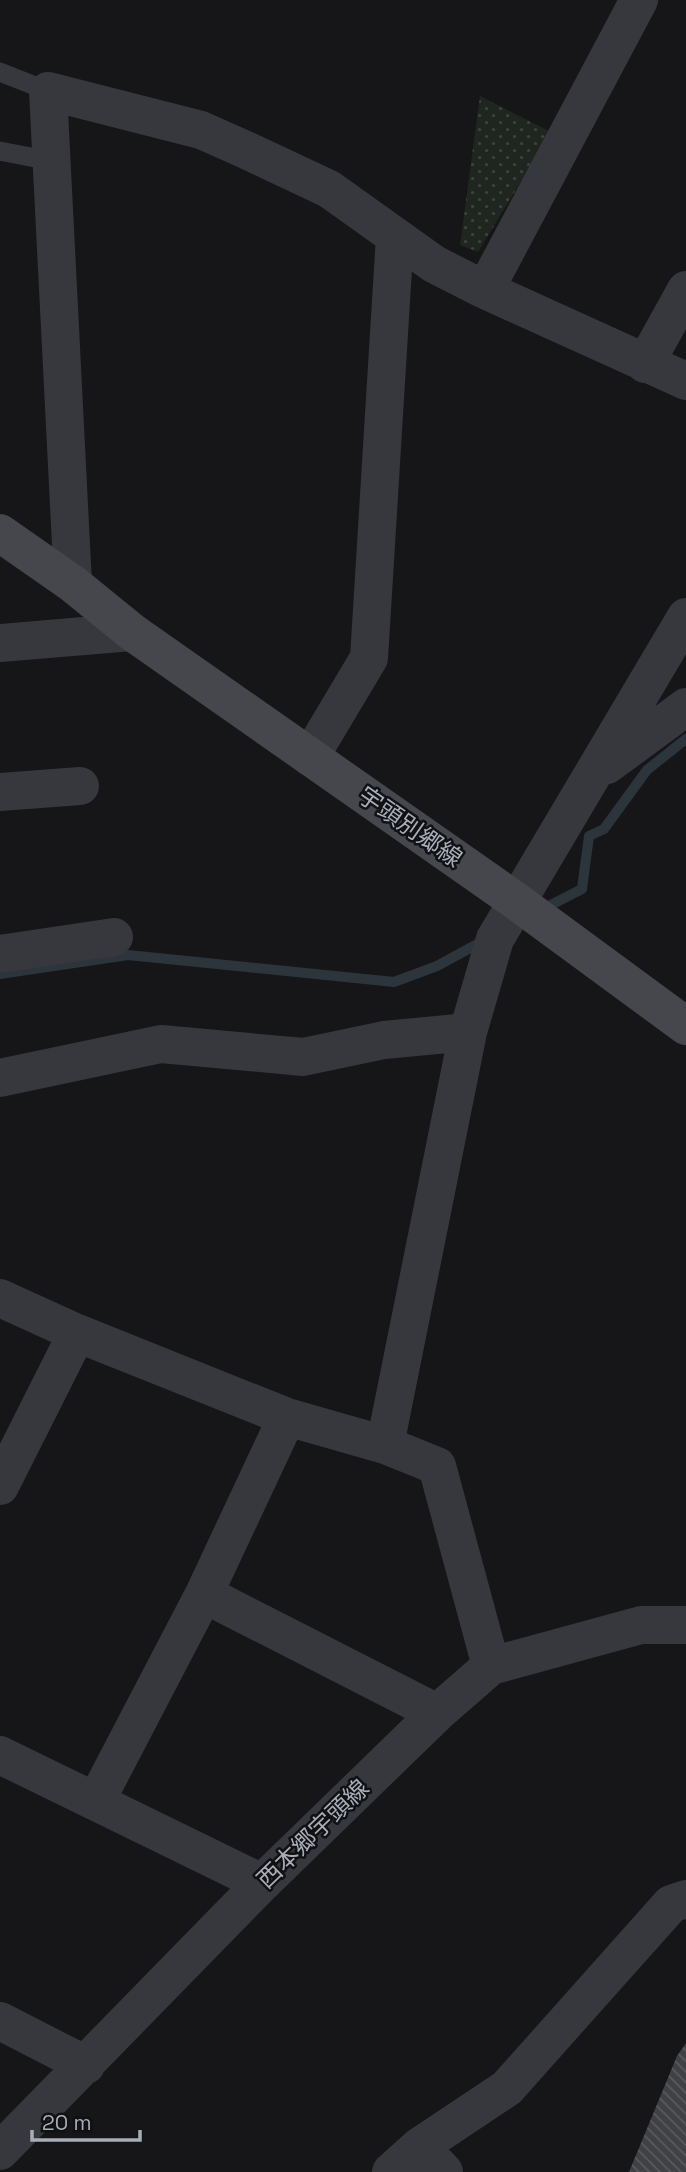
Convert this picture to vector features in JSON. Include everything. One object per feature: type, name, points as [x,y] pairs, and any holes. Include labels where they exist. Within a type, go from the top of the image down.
[{"type":"street","points":[[485,290],[639,0]]},
{"type":"street","points":[[73,584],[48,91],[201,130],[329,189],[434,264],[485,290],[686,381]]},
{"type":"street","points":[[310,757],[369,658],[395,236]]},
{"type":"street","points":[[645,364],[686,290]]},
{"type":"street","points":[[0,533],[73,584]]},
{"type":"street","name":"宇頭別郷線","points":[[73,584],[132,632],[516,901],[686,1026]]},
{"type":"street","points":[[385,1445],[468,1032],[495,939],[686,617]]},
{"type":"street","points":[[0,643],[132,632]]},
{"type":"street","points":[[594,775],[686,707]]},
{"type":"street","points":[[0,792],[80,786]]},
{"type":"street","points":[[0,954],[114,937]]},
{"type":"street","points":[[0,1078],[161,1044],[303,1057],[384,1040],[468,1032]]},
{"type":"street","points":[[0,1298],[77,1333],[287,1417],[385,1445],[437,1466],[491,1666]]},
{"type":"street","points":[[0,1486],[77,1333]]},
{"type":"street","points":[[96,1801],[204,1594],[287,1417]]},
{"type":"street","points":[[204,1594],[437,1713]]},
{"type":"street","name":"西本郷宇頭線","points":[[0,2151],[262,1883],[437,1713],[491,1666],[642,1625],[686,1625]]},
{"type":"street","points":[[0,1755],[262,1883]]},
{"type":"street","points":[[391,2172],[432,2159],[506,2088],[671,1904],[686,1899]]},
{"type":"street","points":[[0,2021],[86,2065]]},
{"type":"lane","points":[[0,72],[48,91]]},
{"type":"lane","points":[[0,151],[51,161]]},
{"type":"shaded area","points":[[480,96],[551,132],[478,252],[460,245]]},
{"type":"building","points":[[686,2043],[686,2172],[629,2172],[677,2056]]},
{"type":"waterway","points":[[541,910],[582,889],[589,836],[604,829],[647,770],[686,739]]},
{"type":"waterway","points":[[0,974],[128,955],[394,982],[437,966],[483,941]]}]
